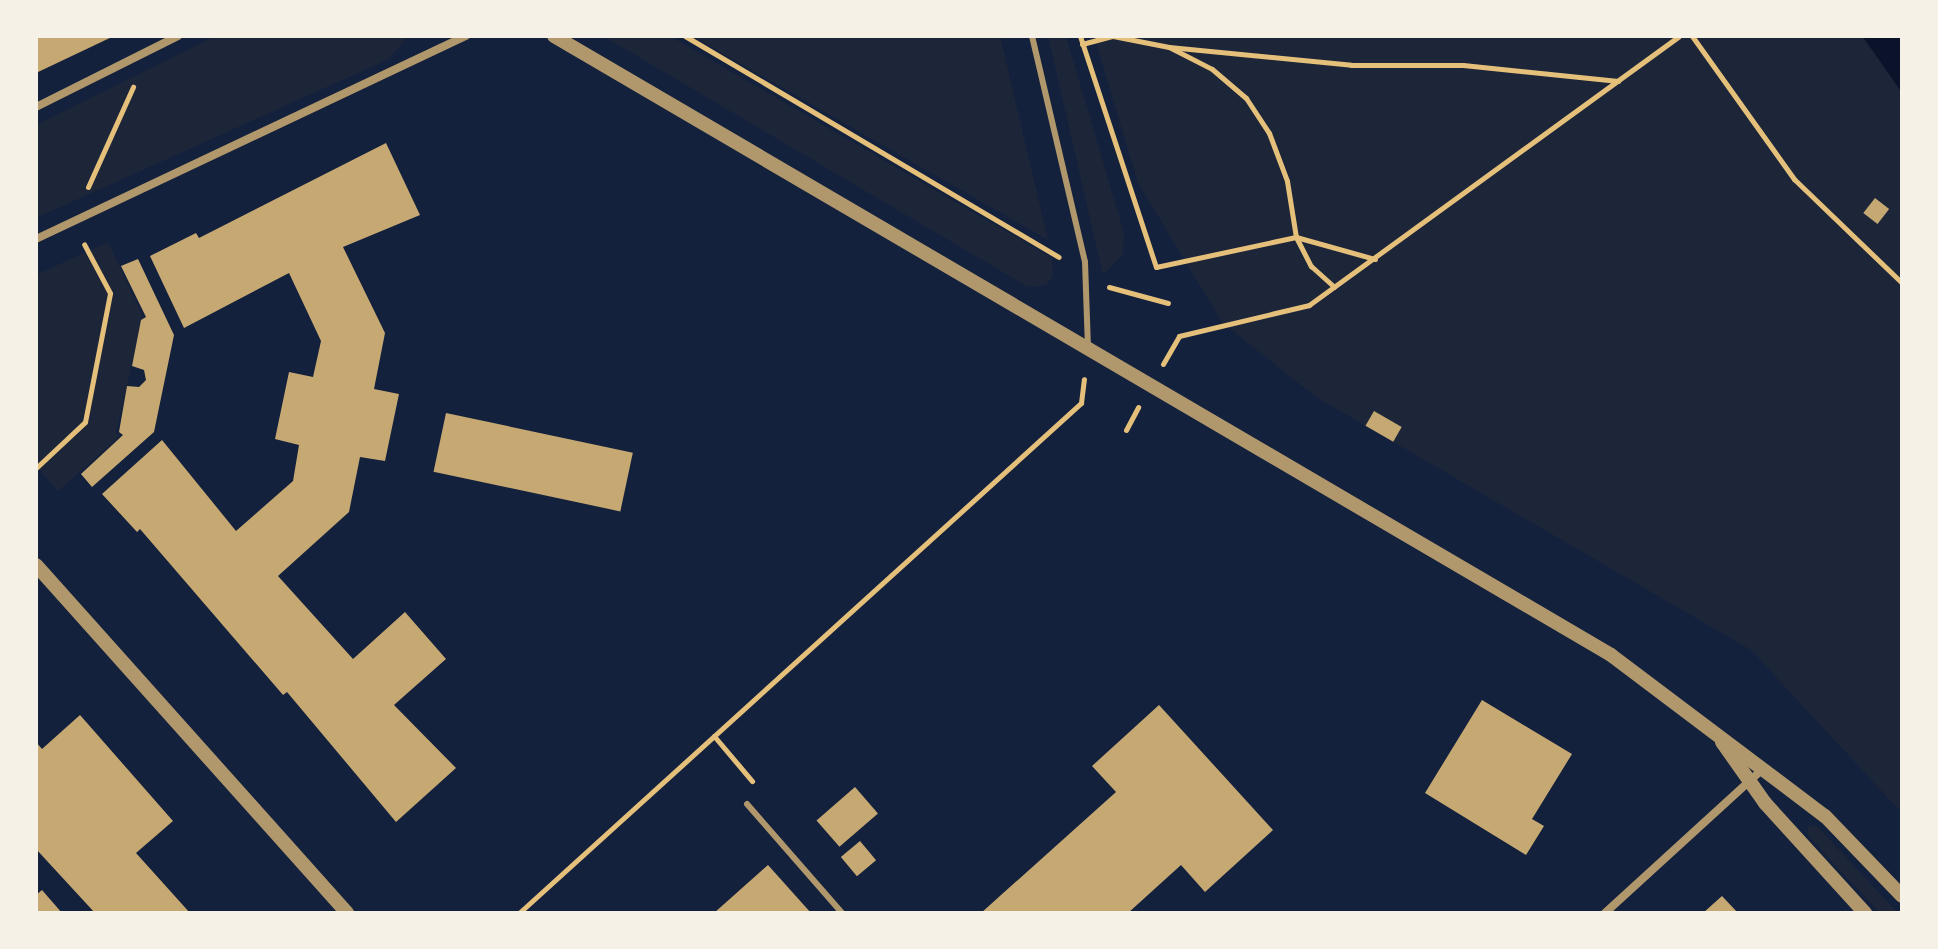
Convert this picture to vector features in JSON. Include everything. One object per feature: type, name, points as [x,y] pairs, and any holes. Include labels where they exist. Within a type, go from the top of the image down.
[{"type":"street","points":[[36,107],[178,36]]},
{"type":"street","points":[[36,239],[466,36]]},
{"type":"street","points":[[554,36],[1152,382],[1611,655],[1825,816],[1902,896]]},
{"type":"street","points":[[36,565],[347,913]]},
{"type":"street","points":[[1712,728],[1749,781],[1865,913]]},
{"type":"street","points":[[1605,913],[1764,768]]},
{"type":"lane","points":[[1032,36],[1086,273],[1088,346]]},
{"type":"lane","points":[[747,804],[842,913]]},
{"type":"path","points":[[685,36],[1122,294],[1168,303]]},
{"type":"path","points":[[1080,36],[1156,267],[1296,237],[1375,260]]},
{"type":"path","points":[[1082,44],[1113,36],[1169,47],[1351,65],[1463,65],[1619,81]]},
{"type":"path","points":[[1152,382],[1179,336],[1309,305],[1375,260],[1679,36]]},
{"type":"path","points":[[1692,36],[1794,179],[1902,283]]},
{"type":"path","points":[[1169,47],[1212,69],[1246,98],[1269,133],[1287,181],[1296,237],[1311,266],[1334,287]]},
{"type":"path","points":[[86,192],[137,78],[130,60]]},
{"type":"path","points":[[36,468],[85,422],[110,293],[84,243]]},
{"type":"path","points":[[519,913],[1081,403]]},
{"type":"path","points":[[714,736],[760,790],[747,804]]},
{"type":"shaded area","points":[[215,36],[408,36],[389,59],[36,218],[36,125]]},
{"type":"shaded area","points":[[603,36],[670,36],[1052,258],[1053,277],[1046,285],[1028,287]]},
{"type":"shaded area","points":[[692,36],[1000,36],[1048,240]]},
{"type":"shaded area","points":[[1048,36],[1066,36],[1124,233],[1123,254],[1103,275]]},
{"type":"shaded area","points":[[1094,36],[1902,36],[1902,813],[1751,650],[1316,397],[1222,322],[1138,183]]},
{"type":"shaded area","points":[[1862,36],[1902,36],[1902,93],[1875,54]]},
{"type":"shaded area","points":[[108,242],[143,316],[116,432],[120,436],[58,491],[36,466],[36,275]]},
{"type":"shaded area","points":[[1814,825],[1898,913],[1880,913],[1808,836],[1808,827]]},
{"type":"building","points":[[36,36],[114,36],[36,73]]},
{"type":"building","points":[[386,143],[420,215],[343,247],[385,333],[374,389],[399,394],[385,461],[360,457],[349,512],[278,576],[353,659],[405,612],[446,659],[394,705],[456,768],[396,822],[287,692],[283,695],[140,529],[137,532],[102,494],[162,440],[236,531],[293,481],[299,445],[275,439],[289,372],[313,377],[321,341],[289,273],[184,328],[150,256],[196,233],[199,238]]},
{"type":"building","points":[[1875,198],[1889,209],[1877,224],[1863,213]]},
{"type":"building","points":[[138,259],[174,335],[154,432],[92,487],[81,474],[123,435],[119,432],[127,386],[139,387],[146,380],[144,370],[132,366],[141,320],[146,317],[121,266]]},
{"type":"building","points":[[1374,411],[1402,427],[1393,442],[1366,426]]},
{"type":"building","points":[[446,413],[633,453],[620,511],[434,472]]},
{"type":"building","points":[[1482,700],[1572,754],[1532,819],[1544,826],[1526,855],[1425,793]]},
{"type":"building","points":[[1159,705],[1273,830],[1205,892],[1181,865],[1128,913],[981,913],[1116,792],[1092,766]]},
{"type":"building","points":[[80,715],[173,821],[136,853],[190,913],[95,913],[36,849],[36,742],[42,749]]},
{"type":"building","points":[[855,787],[878,813],[839,847],[817,820]]},
{"type":"building","points":[[860,841],[876,860],[857,876],[841,857]]},
{"type":"building","points":[[768,865],[811,913],[714,913]]},
{"type":"building","points":[[42,890],[62,913],[36,913],[36,895]]},
{"type":"building","points":[[1722,896],[1738,913],[1703,913]]}]
